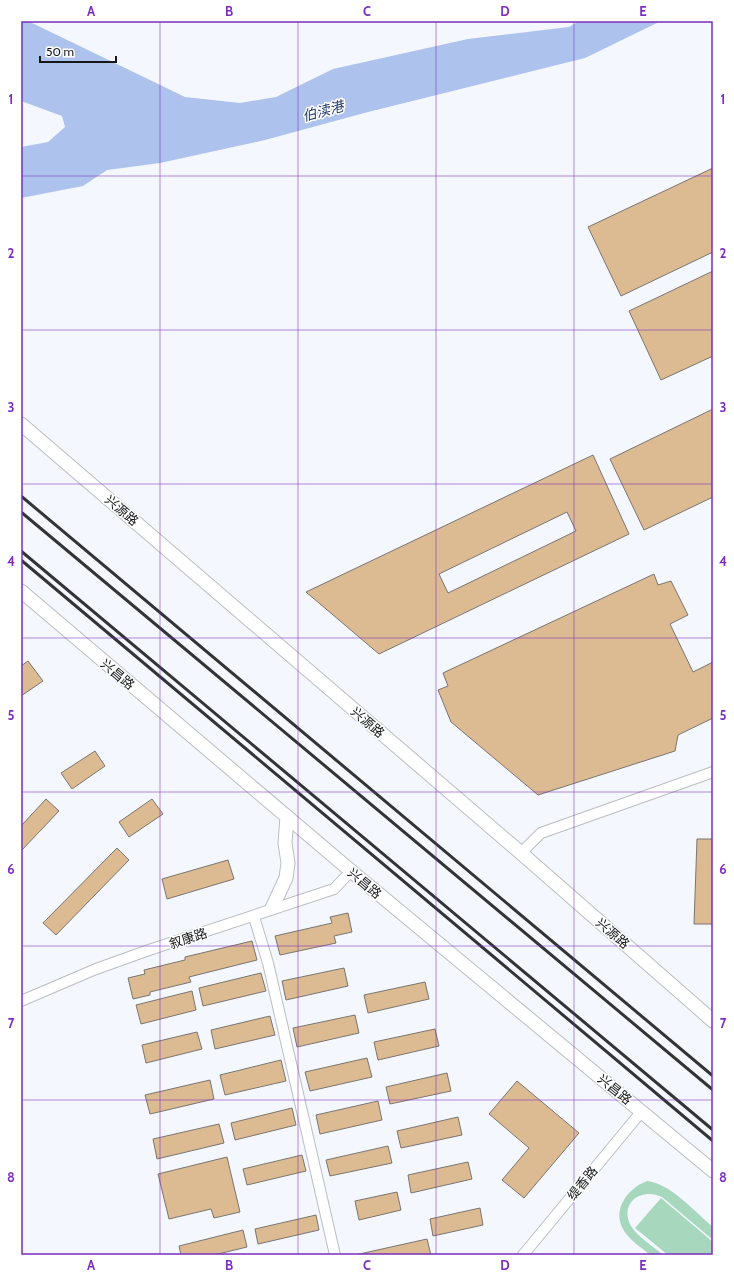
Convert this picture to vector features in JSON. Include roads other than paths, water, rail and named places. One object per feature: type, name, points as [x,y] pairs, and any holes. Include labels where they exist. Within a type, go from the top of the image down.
[{"type":"main road","name":"兴源路","points":[[21,424],[521,853],[713,1021]]},
{"type":"main road","name":"兴昌路","points":[[21,591],[350,871],[713,1171]]},
{"type":"main road","points":[[272,908],[286,878],[288,863],[285,843],[287,817]]},
{"type":"street","points":[[521,853],[541,833],[713,772]]},
{"type":"street","name":"叙康路","points":[[21,1001],[96,969],[149,950],[254,916],[272,908],[334,889],[350,871]]},
{"type":"street","points":[[254,916],[268,963],[335,1255]]},
{"type":"street","name":"缇香路","points":[[523,1255],[642,1111]]},
{"type":"water","name":"伯渎港","points":[[21,21],[28,21],[185,97],[240,103],[276,97],[333,69],[468,39],[569,27],[579,21],[661,21],[585,58],[368,112],[265,140],[160,163],[107,170],[83,186],[21,198],[21,147],[48,142],[65,127],[62,116],[21,101]]},
{"type":"railway","points":[[21,496],[713,1076]]},
{"type":"railway","points":[[21,512],[713,1090]]},
{"type":"railway","points":[[21,551],[713,1130]]},
{"type":"railway","points":[[21,560],[713,1141]]}]
